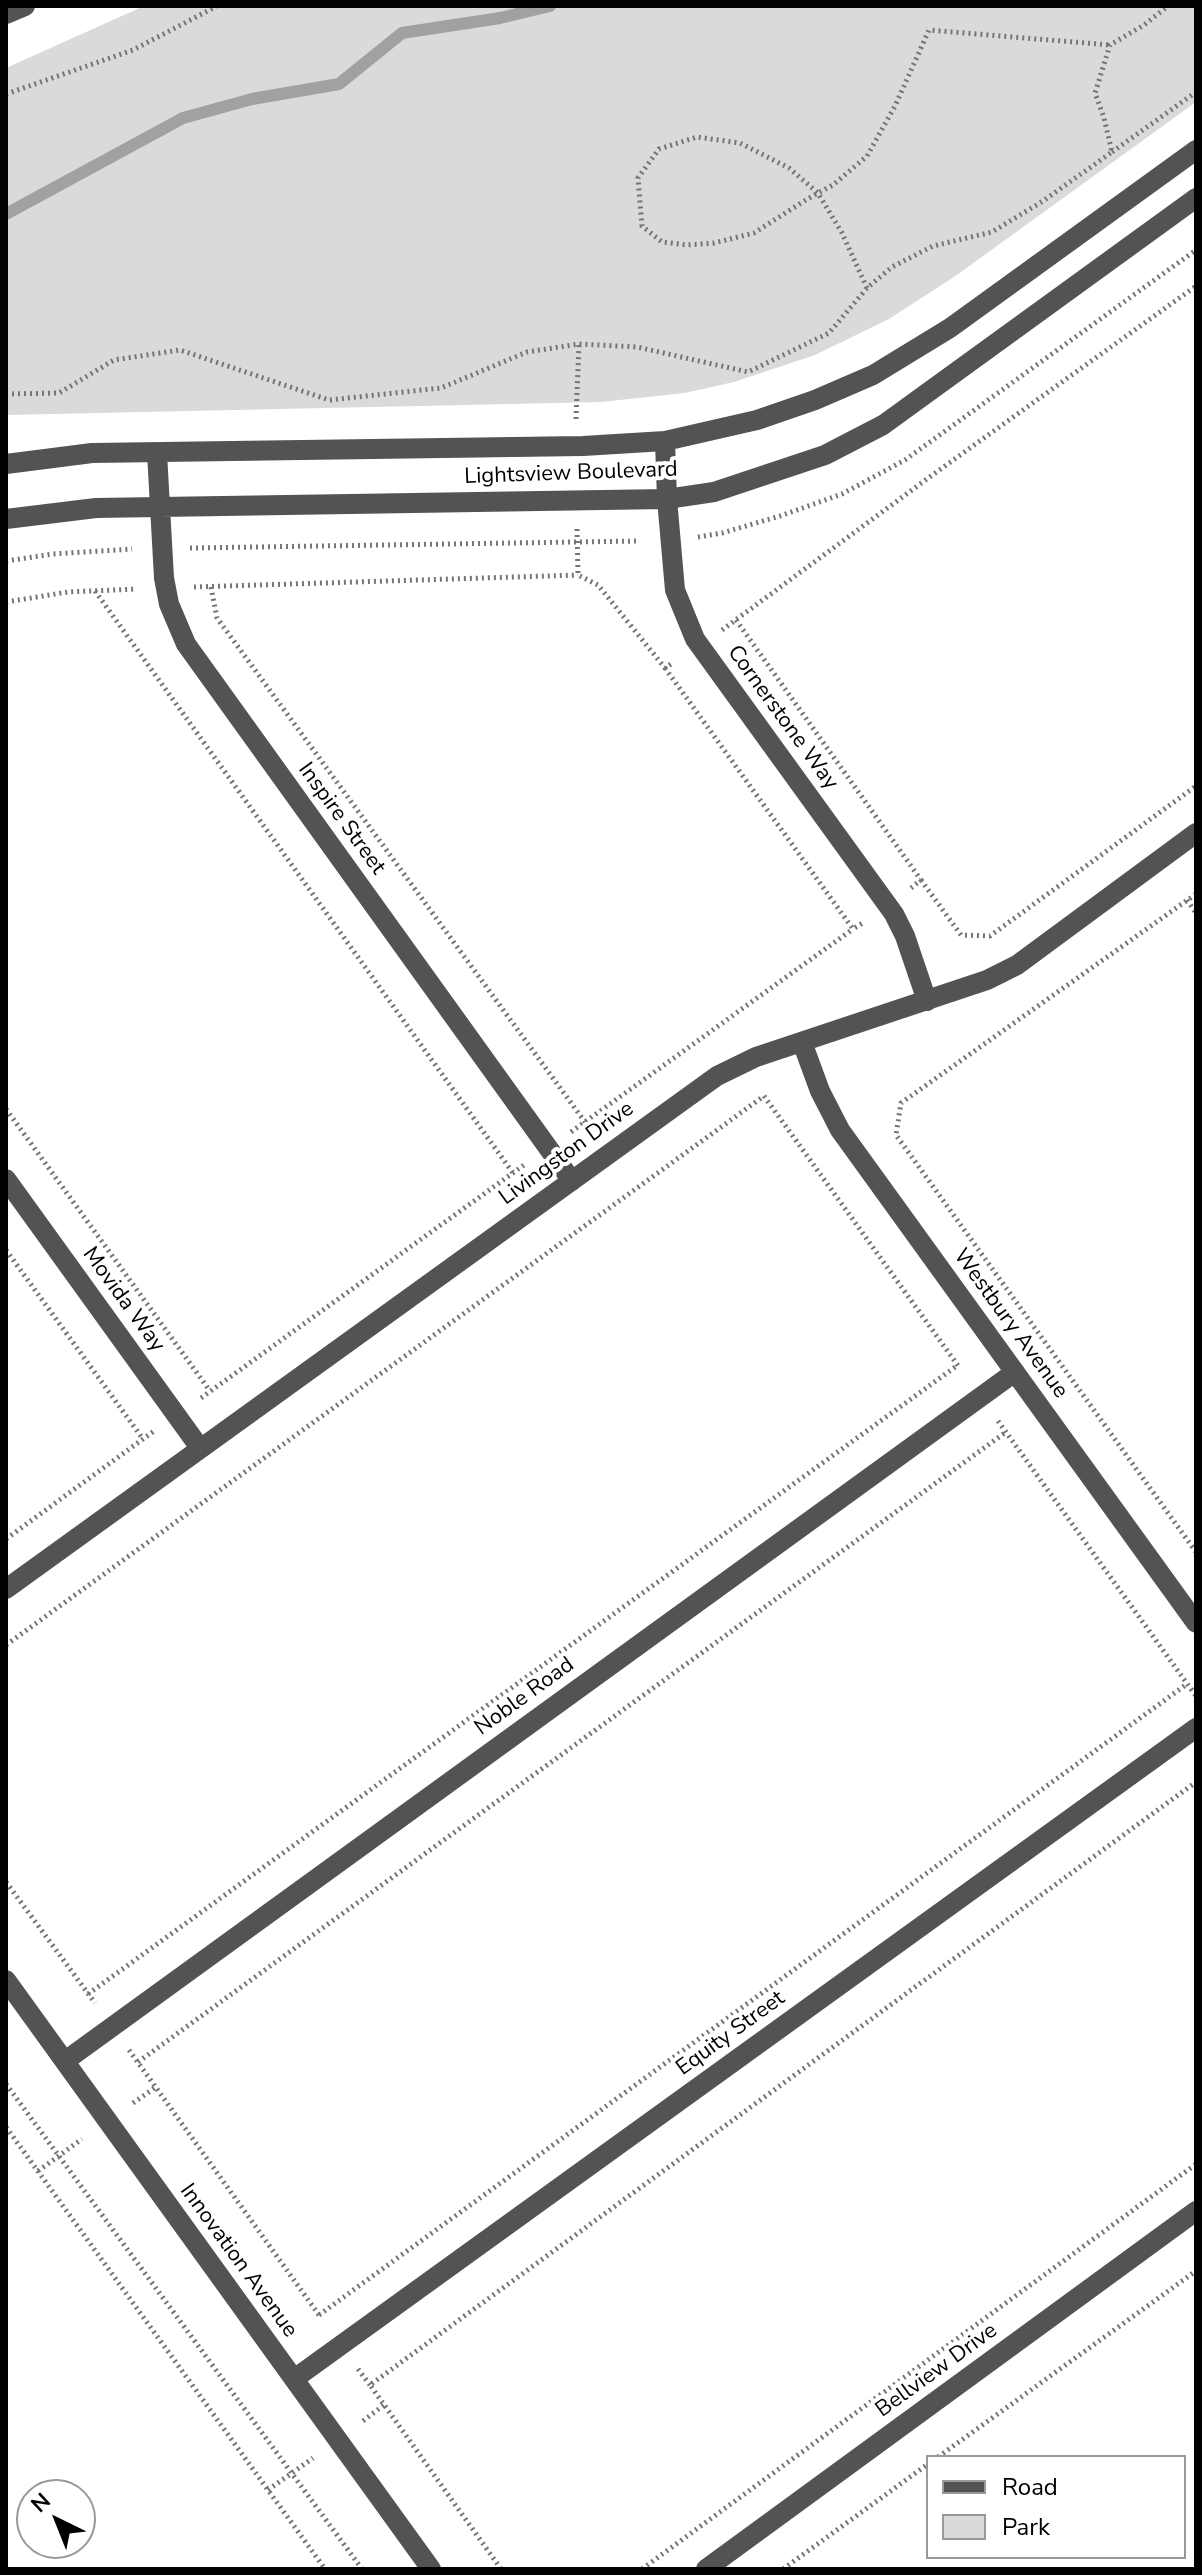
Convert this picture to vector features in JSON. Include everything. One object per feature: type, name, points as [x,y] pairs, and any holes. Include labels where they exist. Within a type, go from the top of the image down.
[{"type":"street","points":[[6,14],[25,6]]},
{"type":"street","name":"Lightsview Boulevard","points":[[6,464],[92,453],[583,446],[665,441],[757,420],[873,375],[950,328],[1196,150]]},
{"type":"street","name":"Lightsview Boulevard","points":[[6,519],[96,508],[667,499],[714,492],[825,455],[883,425],[1196,198]]},
{"type":"street","name":"Cornerstone Way","points":[[665,441],[675,590],[684,616],[700,647],[894,914],[905,936],[927,1001]]},
{"type":"street","name":"Inspire Street","points":[[157,453],[166,588],[169,604],[186,644],[572,1181]]},
{"type":"street","name":"Livingston Drive","points":[[6,1589],[717,1076],[756,1057],[987,980],[1017,965],[1195,837]]},
{"type":"street","name":"Westbury Avenue","points":[[802,1042],[820,1091],[840,1130],[1196,1623]]},
{"type":"street","name":"Movida Way","points":[[6,1179],[200,1448]]},
{"type":"street","name":"Noble Road","points":[[65,2061],[1015,1372]]},
{"type":"street","name":"Equity Street","points":[[294,2379],[1196,1728]]},
{"type":"street","name":"Innovation Avenue","points":[[6,1980],[431,2569]]},
{"type":"street","name":"Bellview Drive","points":[[706,2569],[1196,2211]]},
{"type":"path","points":[[6,94],[133,50],[217,6]]},
{"type":"path","points":[[867,288],[842,233],[818,193],[789,168],[740,143],[697,137],[659,149],[638,178],[642,226],[662,242],[686,245],[714,243],[754,233],[818,193],[833,185],[867,156],[895,106],[929,30],[1110,45],[1168,6]]},
{"type":"path","points":[[1110,45],[1095,93],[1112,152]]},
{"type":"path","points":[[6,394],[59,393],[114,360],[180,350],[329,400],[441,388],[527,352],[579,344],[637,347],[748,372],[829,333],[867,288],[892,267],[933,246],[992,232],[1043,201],[1196,92]]},
{"type":"path","points":[[6,602],[68,592],[578,575],[598,585],[665,668],[700,647],[943,467],[1196,286]]},
{"type":"path","points":[[577,542],[578,575]]},
{"type":"path","points":[[211,587],[217,618],[585,1122]]},
{"type":"path","points":[[95,591],[513,1173]]},
{"type":"path","points":[[921,880],[961,935],[990,936],[1196,786]]},
{"type":"path","points":[[1196,894],[901,1103],[896,1135],[1196,1552]]},
{"type":"path","points":[[1187,900],[1196,913]]},
{"type":"path","points":[[6,1539],[853,929]]},
{"type":"path","points":[[6,1645],[764,1096]]},
{"type":"path","points":[[6,1109],[210,1391]]},
{"type":"path","points":[[6,1250],[143,1439]]},
{"type":"path","points":[[88,1994],[958,1365]]},
{"type":"path","points":[[138,2062],[1006,1432]]},
{"type":"path","points":[[319,2315],[1187,1684]]},
{"type":"path","points":[[370,2385],[1196,1782]]},
{"type":"path","points":[[6,1882],[501,2569]]},
{"type":"path","points":[[6,2084],[362,2569]]},
{"type":"path","points":[[6,2127],[325,2569]]},
{"type":"path","points":[[642,2569],[1196,2164]]},
{"type":"path","points":[[941,2455],[1196,2271]]},
{"type":"path","points":[[783,2569],[926,2465]]},
{"type":"green space","points":[[144,6],[1196,6],[1196,102],[954,277],[889,319],[815,355],[734,382],[685,393],[601,402],[6,415],[6,68]]},
{"type":"waterway","points":[[6,214],[183,118],[252,99],[339,84],[402,33],[500,18],[550,6]]}]
